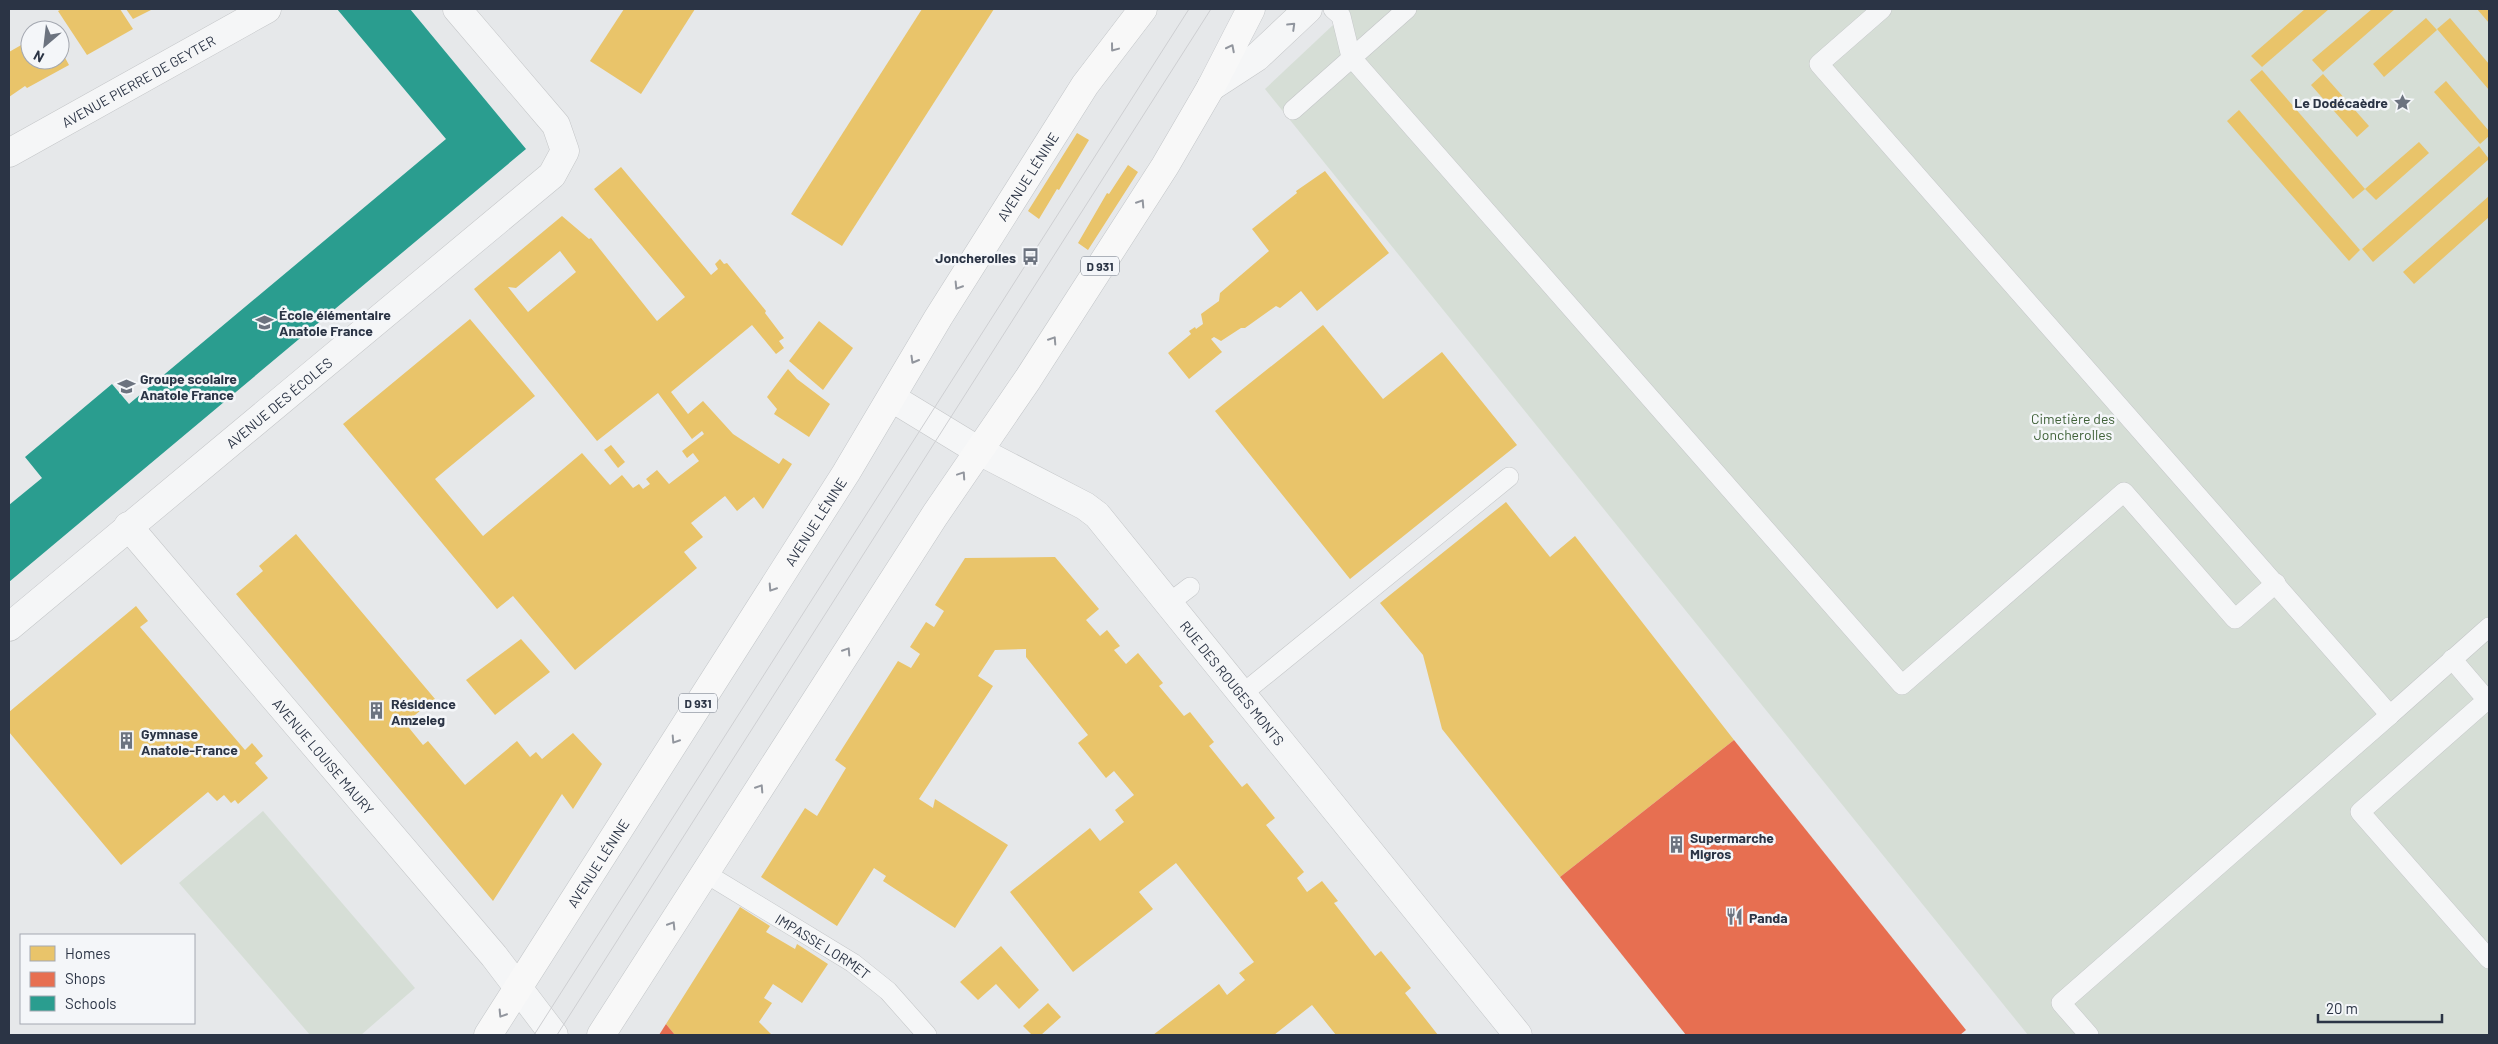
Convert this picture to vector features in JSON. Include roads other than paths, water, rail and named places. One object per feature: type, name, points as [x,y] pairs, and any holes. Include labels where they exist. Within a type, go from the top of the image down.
[{"type":"main road","name":"AVENUE LÉNINE","points":[[488,1035],[892,398],[938,318],[1085,85],[1143,9]]},
{"type":"main road","name":"D 931","points":[[601,1035],[935,515],[1028,379],[1165,166],[1211,87],[1251,9]]},
{"type":"street","name":"AVENUE PIERRE DE GEYTER","points":[[9,153],[267,9]]},
{"type":"street","name":"AVENUE DES ÉCOLES","points":[[9,628],[128,526],[552,175],[564,151],[556,125],[457,9]]},
{"type":"street","points":[[1211,87],[1257,57],[1308,9]]},
{"type":"street","name":"RUE DES ROUGES MONTS","points":[[892,398],[979,450],[1092,510],[1179,595],[1242,694],[1430,912],[1526,1033]]},
{"type":"street","name":"AVENUE LOUISE MAURY","points":[[128,526],[518,987],[554,1035]]},
{"type":"lane","points":[[1334,9],[1341,16],[1351,57],[1902,686],[2124,492],[2235,619],[2276,583]]},
{"type":"lane","points":[[1293,110],[1407,9]]},
{"type":"lane","points":[[1882,9],[1819,64],[2390,715]]},
{"type":"lane","points":[[1242,694],[1309,649],[1509,477]]},
{"type":"lane","points":[[2089,1035],[2061,1003],[2489,628]]},
{"type":"lane","points":[[2452,659],[2487,700],[2360,812],[2489,959]]},
{"type":"lane","name":"IMPASSE LORMET","points":[[706,873],[853,964],[888,991],[927,1035]]},
{"type":"tram line","points":[[534,1035],[1189,9]]},
{"type":"tram line","points":[[557,1035],[1211,9]]},
{"type":"place","name":"Le Dodécaèdre","points":[[2402,102]]},
{"type":"place","name":"Joncherolles","points":[[1030,257]]},
{"type":"place","name":"École élémentaire Anatole France","points":[[265,322]]},
{"type":"place","name":"Groupe scolaire Anatole France","points":[[126,386]]},
{"type":"place","name":"Résidence Amzeleg","points":[[377,711]]},
{"type":"place","name":"Gymnase Anatole-France","points":[[127,741]]},
{"type":"place","name":"Supermarche Migros","points":[[1676,845]]},
{"type":"place","name":"Panda","points":[[1735,917]]},
{"type":"park label","name":"Cimetière des Joncherolles","points":[[2073,426]]}]
